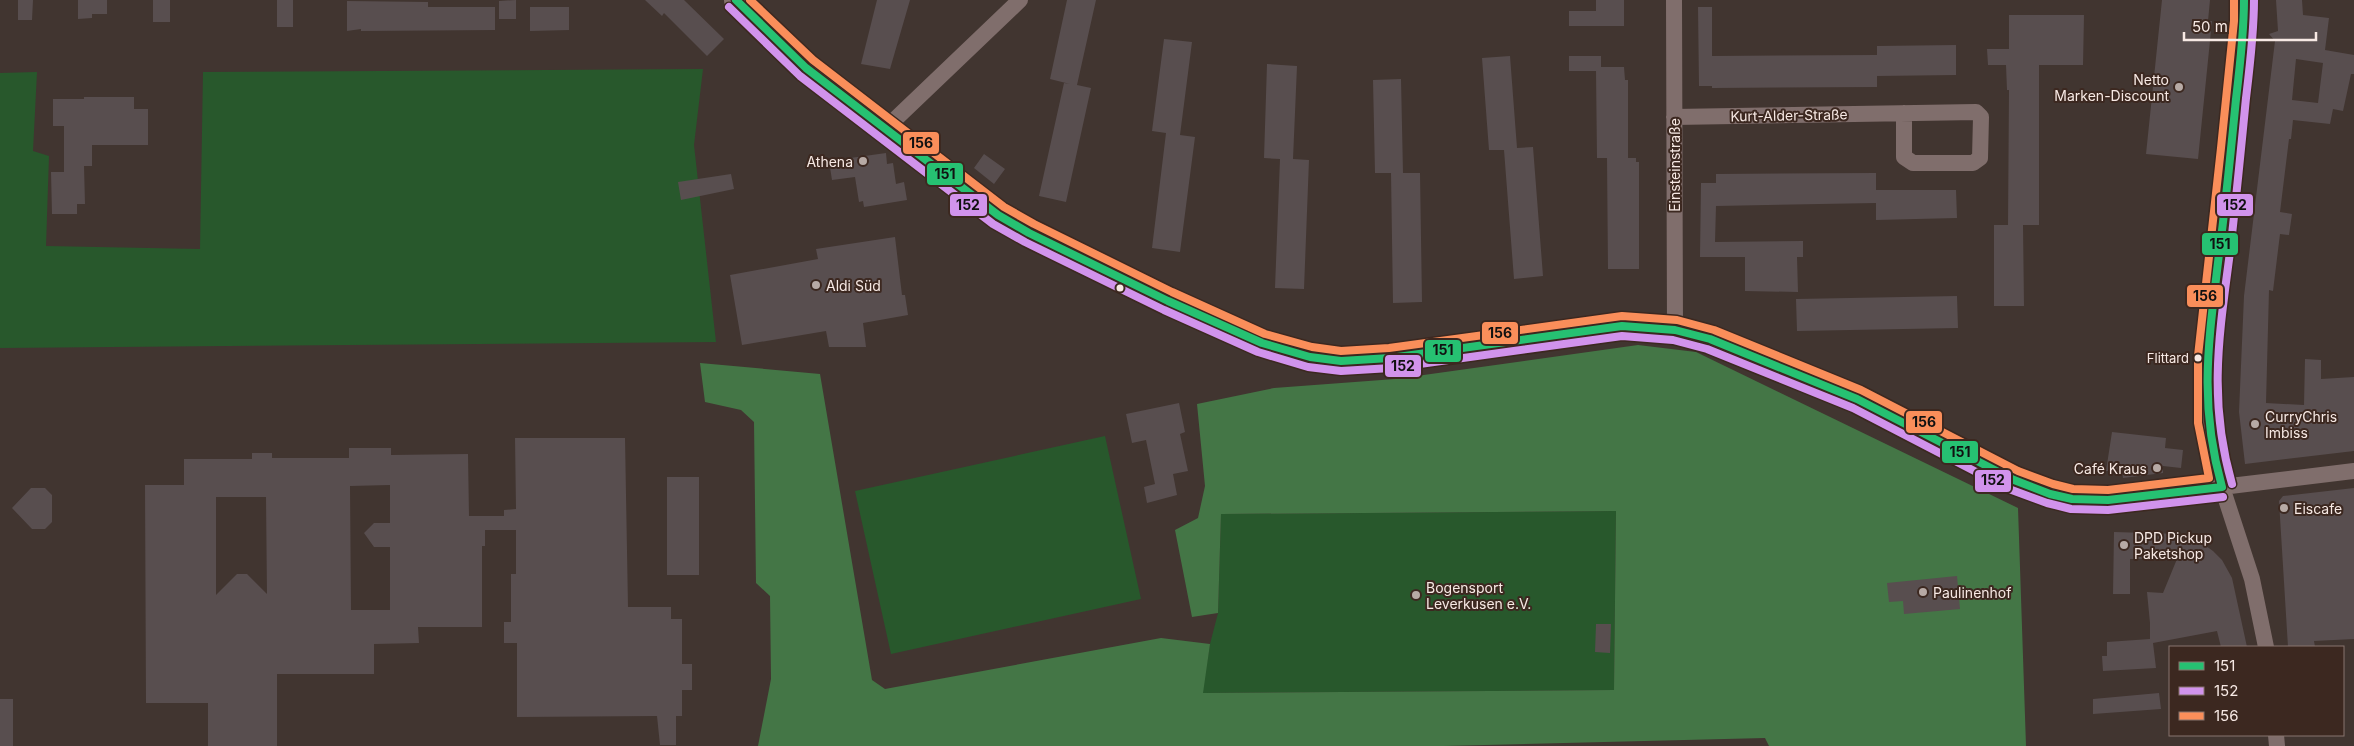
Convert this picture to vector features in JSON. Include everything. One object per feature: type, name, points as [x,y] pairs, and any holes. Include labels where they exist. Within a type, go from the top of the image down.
[{"type":"street","points":[[736,0],[806,68],[998,215],[1029,233],[1168,301],[1275,348],[1310,357],[1341,361],[1390,358],[1622,326],[1675,330],[1710,339],[1857,399],[2014,480],[2039,491],[2071,498],[2094,500],[2354,471]]},
{"type":"street","points":[[885,129],[1020,0]]},
{"type":"street","name":"Einsteinstraße","points":[[1674,0],[1675,330]]},
{"type":"street","points":[[2244,0],[2244,22],[2231,154],[2206,373],[2206,415],[2211,451],[2252,580],[2266,646]]},
{"type":"street","name":"Kurt-Alder-Straße","points":[[1674,117],[1904,113],[1976,112],[1981,117],[1980,158],[1973,163],[1913,163],[1904,158],[1904,113]]},
{"type":"green space","points":[[703,69],[694,145],[716,342],[0,348],[0,73],[37,72],[33,151],[49,156],[46,246],[200,249],[203,72]]},
{"type":"green space","points":[[1638,345],[1696,352],[2018,508],[2026,746],[1769,746],[1765,738],[1444,746],[758,746],[771,679],[770,596],[756,583],[754,422],[741,410],[705,402],[700,363],[820,374],[872,680],[885,689],[1161,638],[1210,644],[1203,693],[1614,690],[1616,511],[1221,514],[1218,613],[1192,617],[1175,530],[1198,518],[1205,486],[1197,404],[1274,388],[1395,379]]},
{"type":"green space","points":[[1105,436],[1141,599],[891,654],[855,491]]},
{"type":"green space","name":"Bogensport Leverkusen e.V.","points":[[1616,511],[1614,690],[1202,693],[1210,644],[1218,613],[1221,514]]},
{"type":"building","points":[[18,0],[33,0],[32,20],[18,20]]},
{"type":"building","points":[[78,0],[107,0],[107,14],[92,14],[92,18],[78,19]]},
{"type":"building","points":[[153,0],[170,0],[170,22],[153,22]]},
{"type":"building","points":[[277,0],[293,0],[293,27],[277,27]]},
{"type":"building","points":[[516,0],[516,19],[499,19],[499,1]]},
{"type":"building","points":[[645,0],[684,0],[724,39],[707,56],[664,13],[662,16]]},
{"type":"building","points":[[877,0],[910,0],[890,69],[861,64]]},
{"type":"building","points":[[1067,0],[1096,0],[1077,85],[1091,88],[1066,202],[1039,196],[1064,83],[1070,84],[1050,79]]},
{"type":"building","points":[[1596,0],[1624,0],[1624,26],[1569,26],[1569,11],[1596,11]]},
{"type":"building","name":"Netto Marken-Discount","points":[[2162,0],[2210,0],[2208,21],[2212,21],[2198,159],[2146,154]]},
{"type":"building","points":[[2276,0],[2302,0],[2303,15],[2329,18],[2325,50],[2354,55],[2354,74],[2351,74],[2343,111],[2333,109],[2330,124],[2293,120],[2280,212],[2292,214],[2289,235],[2280,234],[2273,291],[2269,290],[2266,403],[2304,405],[2305,359],[2321,360],[2321,379],[2354,377],[2354,451],[2245,464],[2239,412],[2244,296],[2275,41],[2269,34],[2278,31]],"holes":[[[2296,59],[2323,63],[2318,103],[2292,100]]]},
{"type":"building","points":[[347,1],[428,2],[428,7],[495,7],[495,30],[361,31],[361,29],[347,31]]},
{"type":"building","points":[[530,7],[569,7],[569,30],[530,31]]},
{"type":"building","points":[[1698,7],[1712,7],[1712,56],[1877,55],[1877,46],[1956,45],[1956,75],[1877,76],[1877,87],[1712,88],[1712,86],[1699,86]]},
{"type":"building","points":[[2009,15],[2084,15],[2083,65],[2039,65],[2039,225],[2023,225],[2024,306],[1994,306],[1994,225],[2008,225],[2009,90],[2007,90],[2006,65],[1988,65],[1987,49],[2009,49]]},
{"type":"building","points":[[1164,39],[1192,42],[1180,135],[1195,137],[1180,252],[1152,248],[1166,133],[1152,131]]},
{"type":"building","points":[[1510,56],[1517,148],[1533,147],[1543,276],[1514,279],[1504,150],[1489,150],[1482,58]]},
{"type":"building","points":[[1569,56],[1601,56],[1601,67],[1624,67],[1625,80],[1628,80],[1628,158],[1636,158],[1636,162],[1639,162],[1639,269],[1608,269],[1607,158],[1597,158],[1596,71],[1569,71]]},
{"type":"building","points":[[1267,64],[1297,66],[1293,159],[1309,160],[1304,289],[1275,288],[1280,159],[1264,158]]},
{"type":"building","points":[[1401,79],[1403,173],[1420,173],[1422,302],[1393,303],[1391,173],[1375,173],[1373,80]]},
{"type":"building","points":[[84,97],[134,97],[134,109],[148,109],[148,145],[92,145],[92,166],[84,166],[85,204],[77,204],[77,214],[52,214],[51,172],[64,172],[64,126],[53,126],[53,99],[84,99]]},
{"type":"building","points":[[886,153],[887,164],[893,163],[896,184],[904,182],[907,200],[864,207],[863,201],[859,202],[855,177],[832,180],[829,161]]},
{"type":"building","points":[[984,154],[1005,169],[994,184],[974,168]]},
{"type":"building","points":[[1876,173],[1876,190],[1956,190],[1957,218],[1876,220],[1876,203],[1716,206],[1715,242],[1803,241],[1803,257],[1797,257],[1798,292],[1745,291],[1745,257],[1700,257],[1701,183],[1716,183],[1716,174]]},
{"type":"building","points":[[731,174],[734,189],[681,200],[678,182]]},
{"type":"building","name":"Aldi Süd","points":[[895,237],[902,295],[905,295],[908,315],[863,323],[866,347],[829,347],[826,331],[742,345],[730,275],[818,259],[816,249]]},
{"type":"building","points":[[1957,296],[1958,328],[1797,331],[1796,299]]},
{"type":"building","points":[[1179,403],[1185,432],[1180,434],[1188,471],[1173,474],[1177,495],[1147,503],[1144,487],[1155,484],[1146,440],[1132,443],[1126,414]]},
{"type":"building","points":[[2112,432],[2166,438],[2165,448],[2183,450],[2181,468],[2163,466],[2163,473],[2123,478],[2122,470],[2106,471]]},
{"type":"building","points":[[515,438],[625,438],[628,607],[671,607],[671,619],[682,619],[682,664],[692,664],[692,690],[682,690],[682,716],[676,716],[676,745],[660,745],[657,716],[517,717],[517,643],[504,643],[504,622],[511,622],[511,574],[516,574],[516,530],[485,530],[485,546],[482,546],[482,627],[418,627],[419,643],[374,644],[374,674],[277,674],[277,746],[208,746],[208,703],[146,703],[145,485],[184,485],[184,459],[252,459],[252,453],[272,453],[272,458],[349,458],[349,448],[391,448],[391,455],[468,454],[469,516],[504,516],[504,510],[516,509]],"holes":[[[390,485],[390,523],[374,523],[364,533],[374,547],[390,547],[390,610],[351,610],[350,486]],[[216,497],[266,497],[267,594],[247,574],[237,574],[216,595]]]},
{"type":"building","points":[[667,477],[699,477],[699,575],[667,575]]},
{"type":"building","points":[[31,488],[45,488],[52,495],[52,522],[45,529],[32,529],[12,508]]},
{"type":"building","points":[[2354,488],[2354,639],[2314,641],[2315,646],[2288,646],[2279,501],[2283,496]]},
{"type":"building","points":[[2114,532],[2179,534],[2199,541],[2222,560],[2232,578],[2247,646],[2221,646],[2217,631],[2153,643],[2156,668],[2103,671],[2102,656],[2107,656],[2107,642],[2150,639],[2147,592],[2163,593],[2177,559],[2130,559],[2130,594],[2113,594]]},
{"type":"building","name":"Paulinenhof","points":[[1957,576],[1960,609],[1904,614],[1903,601],[1889,602],[1887,583]]},
{"type":"building","points":[[1596,624],[1611,624],[1610,653],[1595,652]]},
{"type":"building","points":[[2159,693],[2161,709],[2093,714],[2093,699]]},
{"type":"building","points":[[0,699],[13,699],[13,746],[0,746]]},
{"type":"transit line","name":"151","points":[[736,0],[806,68],[998,215],[1029,233],[1168,301],[1262,343],[1310,357],[1341,361],[1390,358],[1622,326],[1675,330],[1710,339],[1857,399],[2014,480],[2050,494],[2072,499],[2108,500],[2222,487]]},
{"type":"transit line","name":"156","points":[[750,0],[813,60],[1004,207],[1034,224],[1172,292],[1265,334],[1312,347],[1341,351],[1389,348],[1622,316],[1677,320],[1714,330],[1861,390],[2018,471],[2073,489],[2108,490],[2209,478],[2198,423],[2198,356],[2234,21],[2234,0]]},
{"type":"transit line","name":"151","points":[[2222,487],[2210,427],[2208,398],[2209,343],[2242,49],[2244,0]]},
{"type":"transit line","name":"152","points":[[2232,484],[2220,424],[2218,396],[2219,340],[2252,49],[2254,0]]},
{"type":"transit line","name":"152","points":[[729,7],[800,76],[993,224],[1025,242],[1164,310],[1258,352],[1308,367],[1341,371],[1391,368],[1622,336],[1673,340],[1707,349],[1853,408],[2009,489],[2047,503],[2071,509],[2108,510],[2223,497]]},
{"type":"place","name":"Netto Marken-Discount","points":[[2179,87]]},
{"type":"place","name":"Athena","points":[[863,161]]},
{"type":"place","name":"Aldi Süd","points":[[816,285]]},
{"type":"place","name":"Flittard","points":[[2198,358]]},
{"type":"place","name":"CurryChris Imbiss","points":[[2255,424]]},
{"type":"place","name":"Café Kraus","points":[[2157,468]]},
{"type":"place","name":"Eiscafe","points":[[2284,508]]},
{"type":"place","name":"DPD Pickup Paketshop","points":[[2124,545]]},
{"type":"place","name":"Paulinenhof","points":[[1923,592]]},
{"type":"place","name":"Bogensport Leverkusen e.V.","points":[[1416,595]]}]
